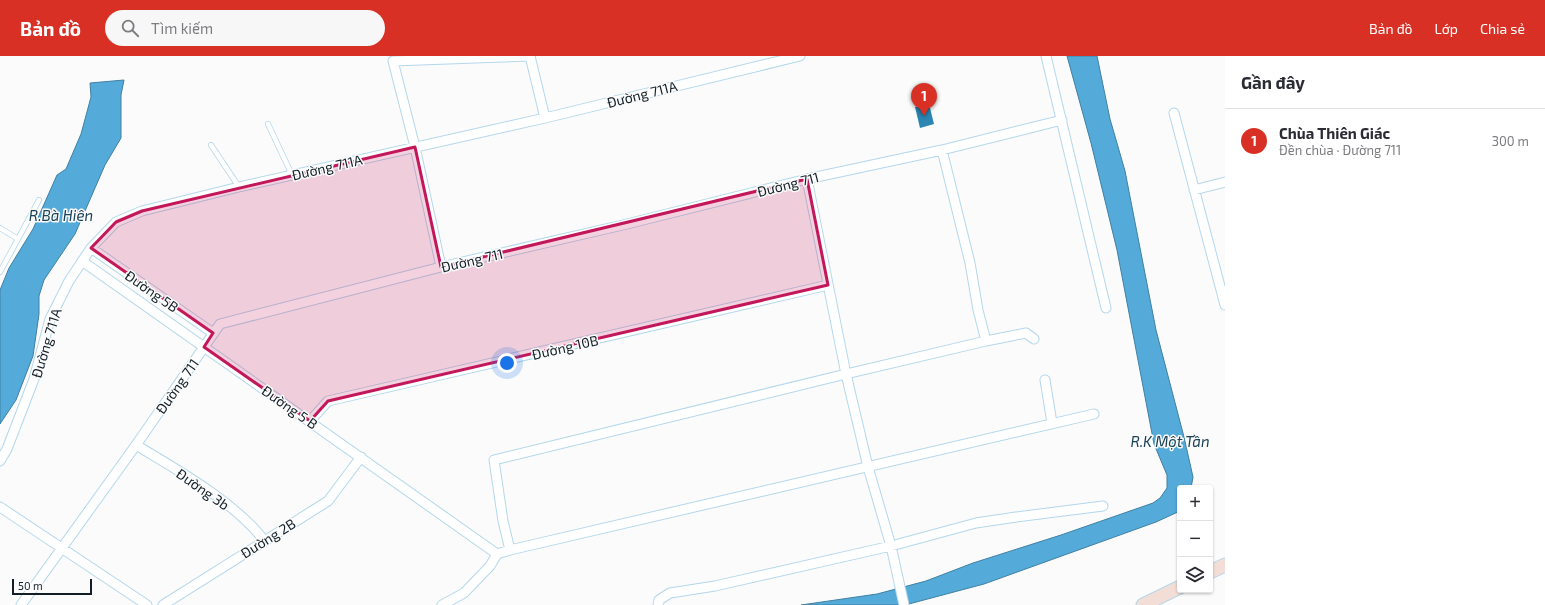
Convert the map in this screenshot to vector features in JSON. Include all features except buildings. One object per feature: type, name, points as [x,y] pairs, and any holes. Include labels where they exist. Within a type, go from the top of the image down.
[{"type":"main road","points":[[1213,571],[1225,565]]},
{"type":"main road","points":[[1143,605],[1177,588]]},
{"type":"street","points":[[441,267],[415,147],[393,61],[530,56],[545,118]]},
{"type":"street","name":"Đường 711A","points":[[0,461],[7,448],[34,379],[50,319],[69,281],[82,261],[91,248],[116,222],[142,212],[239,187],[545,118],[800,56]]},
{"type":"street","points":[[1046,56],[1106,308]]},
{"type":"street","points":[[1174,113],[1225,305]]},
{"type":"street","name":"Đường 711","points":[[21,605],[136,445],[220,324],[441,267],[628,224],[807,179],[942,150],[1062,120]]},
{"type":"street","points":[[942,150],[970,263],[978,310],[986,341]]},
{"type":"street","points":[[807,179],[846,374],[868,467],[890,546],[904,605]]},
{"type":"street","points":[[1194,190],[1225,182]]},
{"type":"street","name":"Đường 5B","points":[[91,248],[213,333]]},
{"type":"street","name":"Đường 5 B","points":[[82,261],[497,554]]},
{"type":"street","name":"Đường 10B","points":[[310,421],[328,401],[828,285]]},
{"type":"street","points":[[510,550],[503,521],[494,460],[986,341],[1026,333],[1034,339]]},
{"type":"street","points":[[1045,380],[1052,423]]},
{"type":"street","points":[[442,605],[464,593],[490,566],[497,554],[510,550],[1094,414]]},
{"type":"street","name":"Đường 3b","points":[[136,445],[200,484],[252,525],[264,540]]},
{"type":"street","name":"Đường 2B","points":[[163,605],[328,500],[360,457]]},
{"type":"street","points":[[658,605],[659,600],[670,593],[715,586],[890,546],[976,523],[1104,506]]},
{"type":"street","points":[[0,507],[147,605]]},
{"type":"lane","points":[[268,124],[292,175]]},
{"type":"lane","points":[[211,145],[239,187]]},
{"type":"lane","points":[[0,272],[39,200]]},
{"type":"lane","points":[[0,228],[18,239]]},
{"type":"highlighted area","points":[[415,147],[441,267],[807,179],[828,285],[328,401],[310,421],[204,347],[213,333],[91,248],[116,222],[142,211]]},
{"type":"water","name":"R.K Một Tần","points":[[1067,56],[1097,56],[1110,119],[1125,171],[1156,330],[1193,477],[1192,485],[1177,485],[1177,512],[1156,522],[984,584],[905,605],[801,605],[877,594],[926,581],[973,563],[1061,535],[1153,503],[1160,498],[1167,488],[1167,475],[1154,444],[1117,250],[1091,143]]},
{"type":"water","name":"R.Bà Hiên","points":[[124,80],[121,95],[121,138],[105,165],[75,234],[44,280],[39,296],[39,314],[33,356],[16,400],[0,424],[0,290],[9,268],[33,229],[57,175],[66,169],[81,134],[91,97],[90,83]]},
{"type":"place","name":"Chùa Thiên Giác","points":[[924,116]]}]
